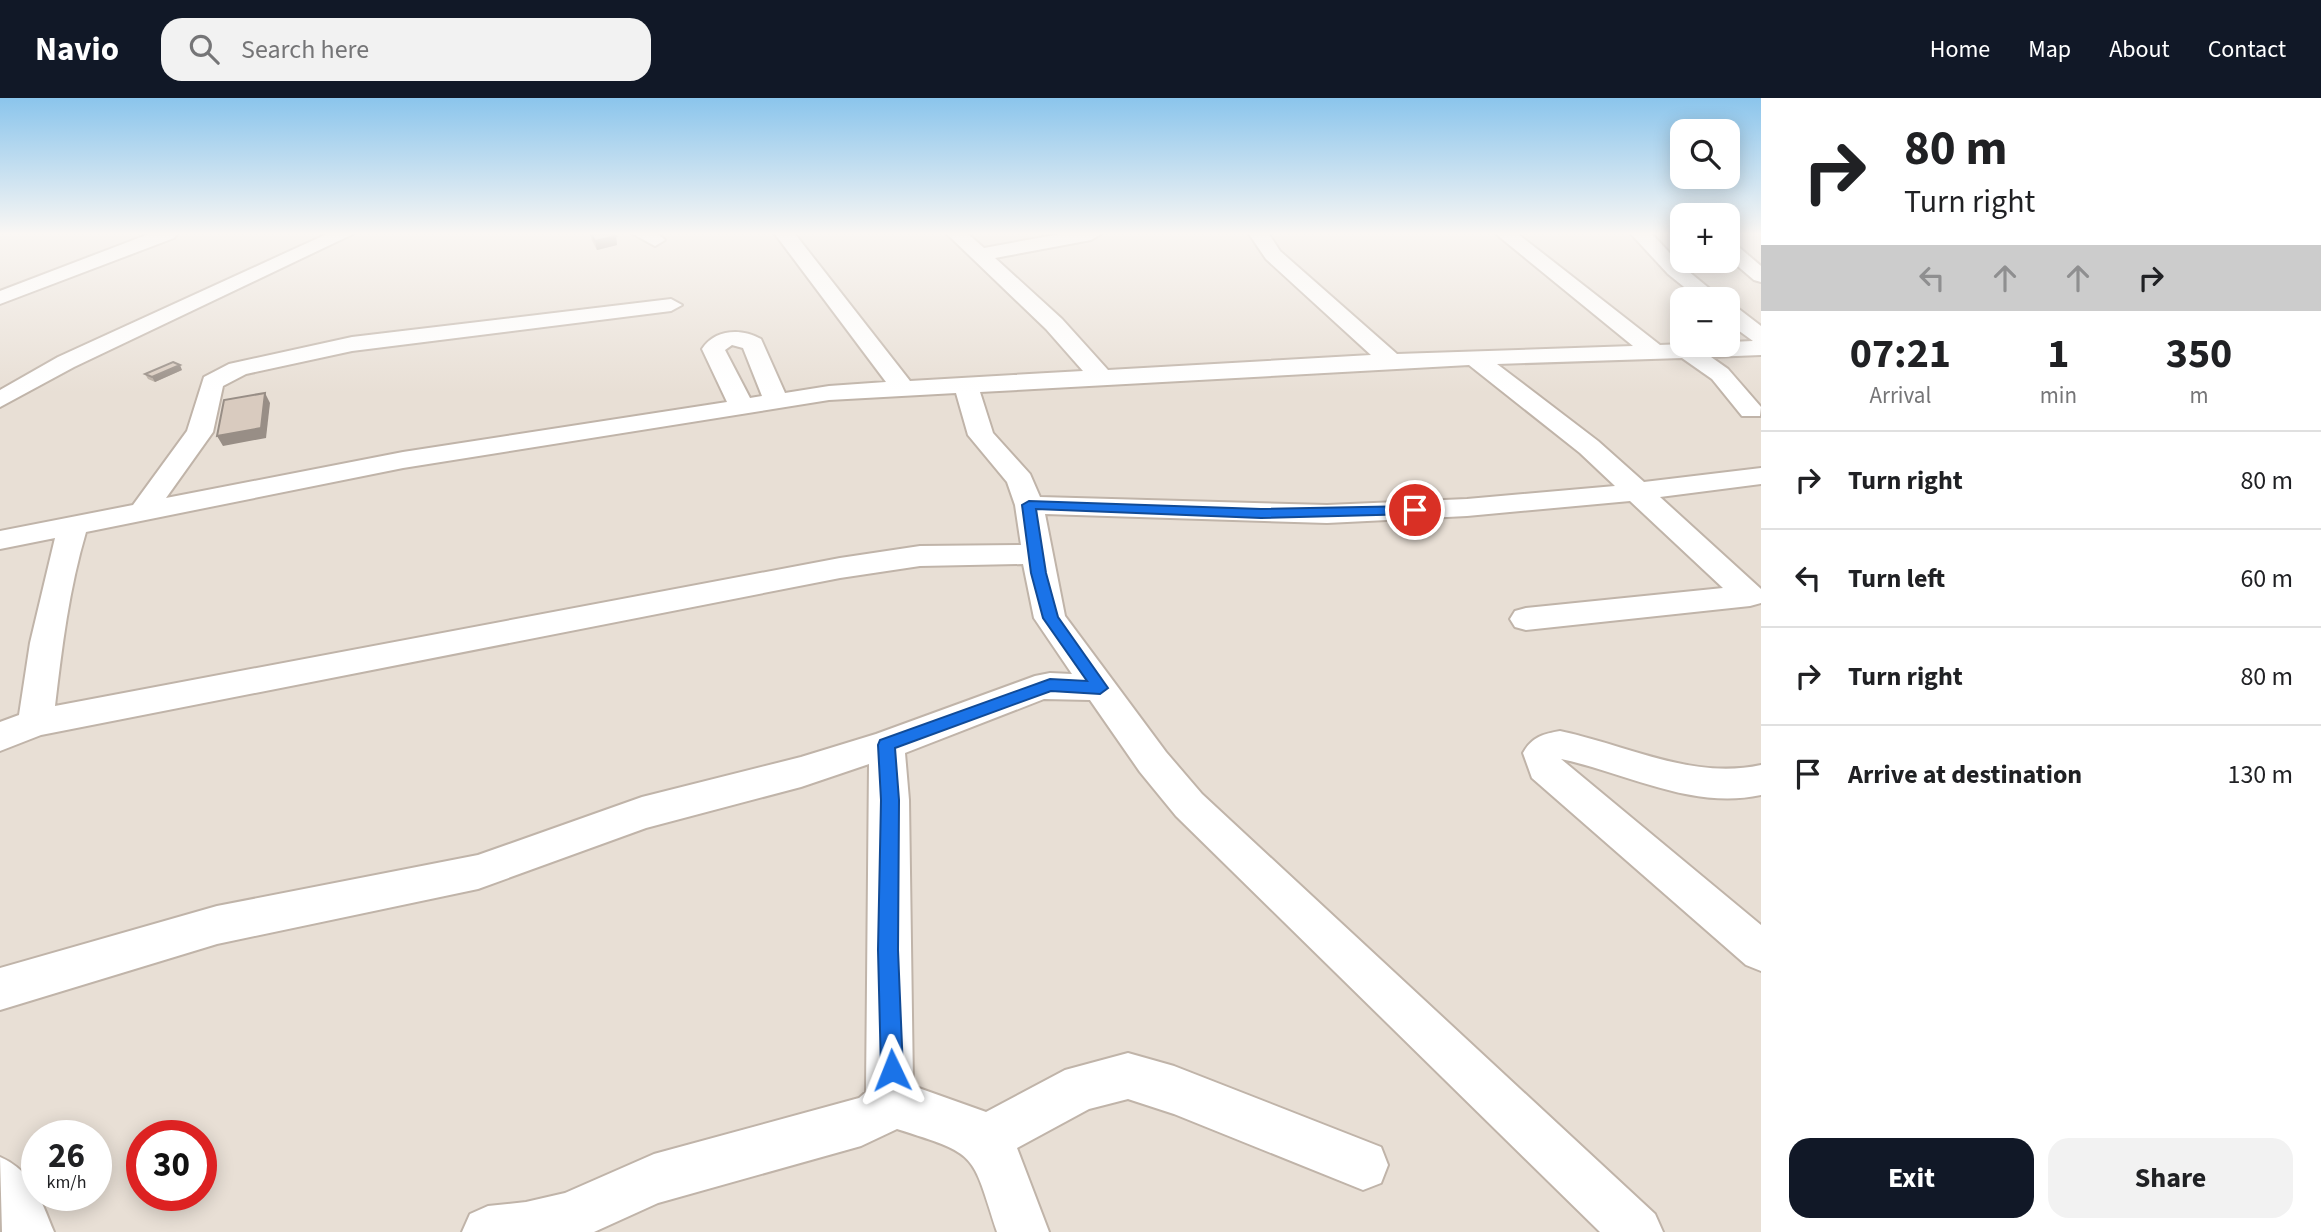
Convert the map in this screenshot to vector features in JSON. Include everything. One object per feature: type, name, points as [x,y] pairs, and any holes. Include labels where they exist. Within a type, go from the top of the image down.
[{"type":"street","points":[[0,298],[29,287]]},
{"type":"street","points":[[0,400],[66,362],[228,287]]},
{"type":"street","points":[[825,287],[902,387]]},
{"type":"street","points":[[1015,287],[1054,324],[1100,376]]},
{"type":"street","points":[[1309,287],[1391,361]]},
{"type":"street","points":[[1573,287],[1655,352]]},
{"type":"street","points":[[143,511],[200,432],[212,382],[234,367],[265,359],[412,337],[671,305]]},
{"type":"street","points":[[1740,321],[1761,337]]},
{"type":"street","points":[[742,407],[713,349],[722,341],[749,340],[776,401]]},
{"type":"street","points":[[1740,349],[1761,348]]},
{"type":"street","points":[[0,540],[403,460],[776,401],[902,387],[1100,376],[1391,361],[1670,352]]},
{"type":"street","points":[[1696,357],[1720,374],[1751,411]]},
{"type":"street","points":[[1476,359],[1589,447],[1636,492],[1756,595]]},
{"type":"street","points":[[726,375],[762,369]]},
{"type":"street","points":[[965,384],[981,435],[1020,480],[1029,505],[1043,594],[1051,618],[1153,762],[1189,805],[1637,1232]]},
{"type":"street","points":[[1029,505],[1261,514],[1370,513],[1636,492],[1761,476]]},
{"type":"street","points":[[35,723],[46,643],[62,563],[74,525]]},
{"type":"street","points":[[0,737],[35,723],[840,568],[920,556],[1037,554]]},
{"type":"street","points":[[1526,619],[1756,595]]},
{"type":"street","points":[[0,989],[217,925],[478,872],[642,813],[801,772],[886,745],[1050,685],[1100,688]]},
{"type":"street","points":[[488,1232],[526,1228],[567,1218],[654,1179],[861,1122],[877,1115],[890,1103],[890,800],[886,745]]},
{"type":"street","points":[[1761,780],[1734,786],[1706,782],[1626,765],[1559,745],[1548,747],[1541,753],[1545,768],[1561,783],[1761,951]]},
{"type":"street","points":[[985,1139],[1082,1087],[1128,1076],[1174,1090],[1363,1165]]},
{"type":"street","points":[[890,1103],[964,1127],[985,1139],[998,1164],[1023,1232]]},
{"type":"street","points":[[0,1182],[14,1199],[28,1232]]},
{"type":"shaded area","points":[[0,287],[1761,287],[1761,1232],[0,1232]]},
{"type":"building","points":[[173,362],[180,365],[152,377],[145,374]]},
{"type":"building","points":[[265,393],[261,428],[217,436],[224,400]]},
{"type":"route","points":[[892,1070],[888,950],[890,800],[886,745],[1050,685],[1100,688],[1051,618],[1043,594],[1029,505],[1261,514],[1415,510]]}]
